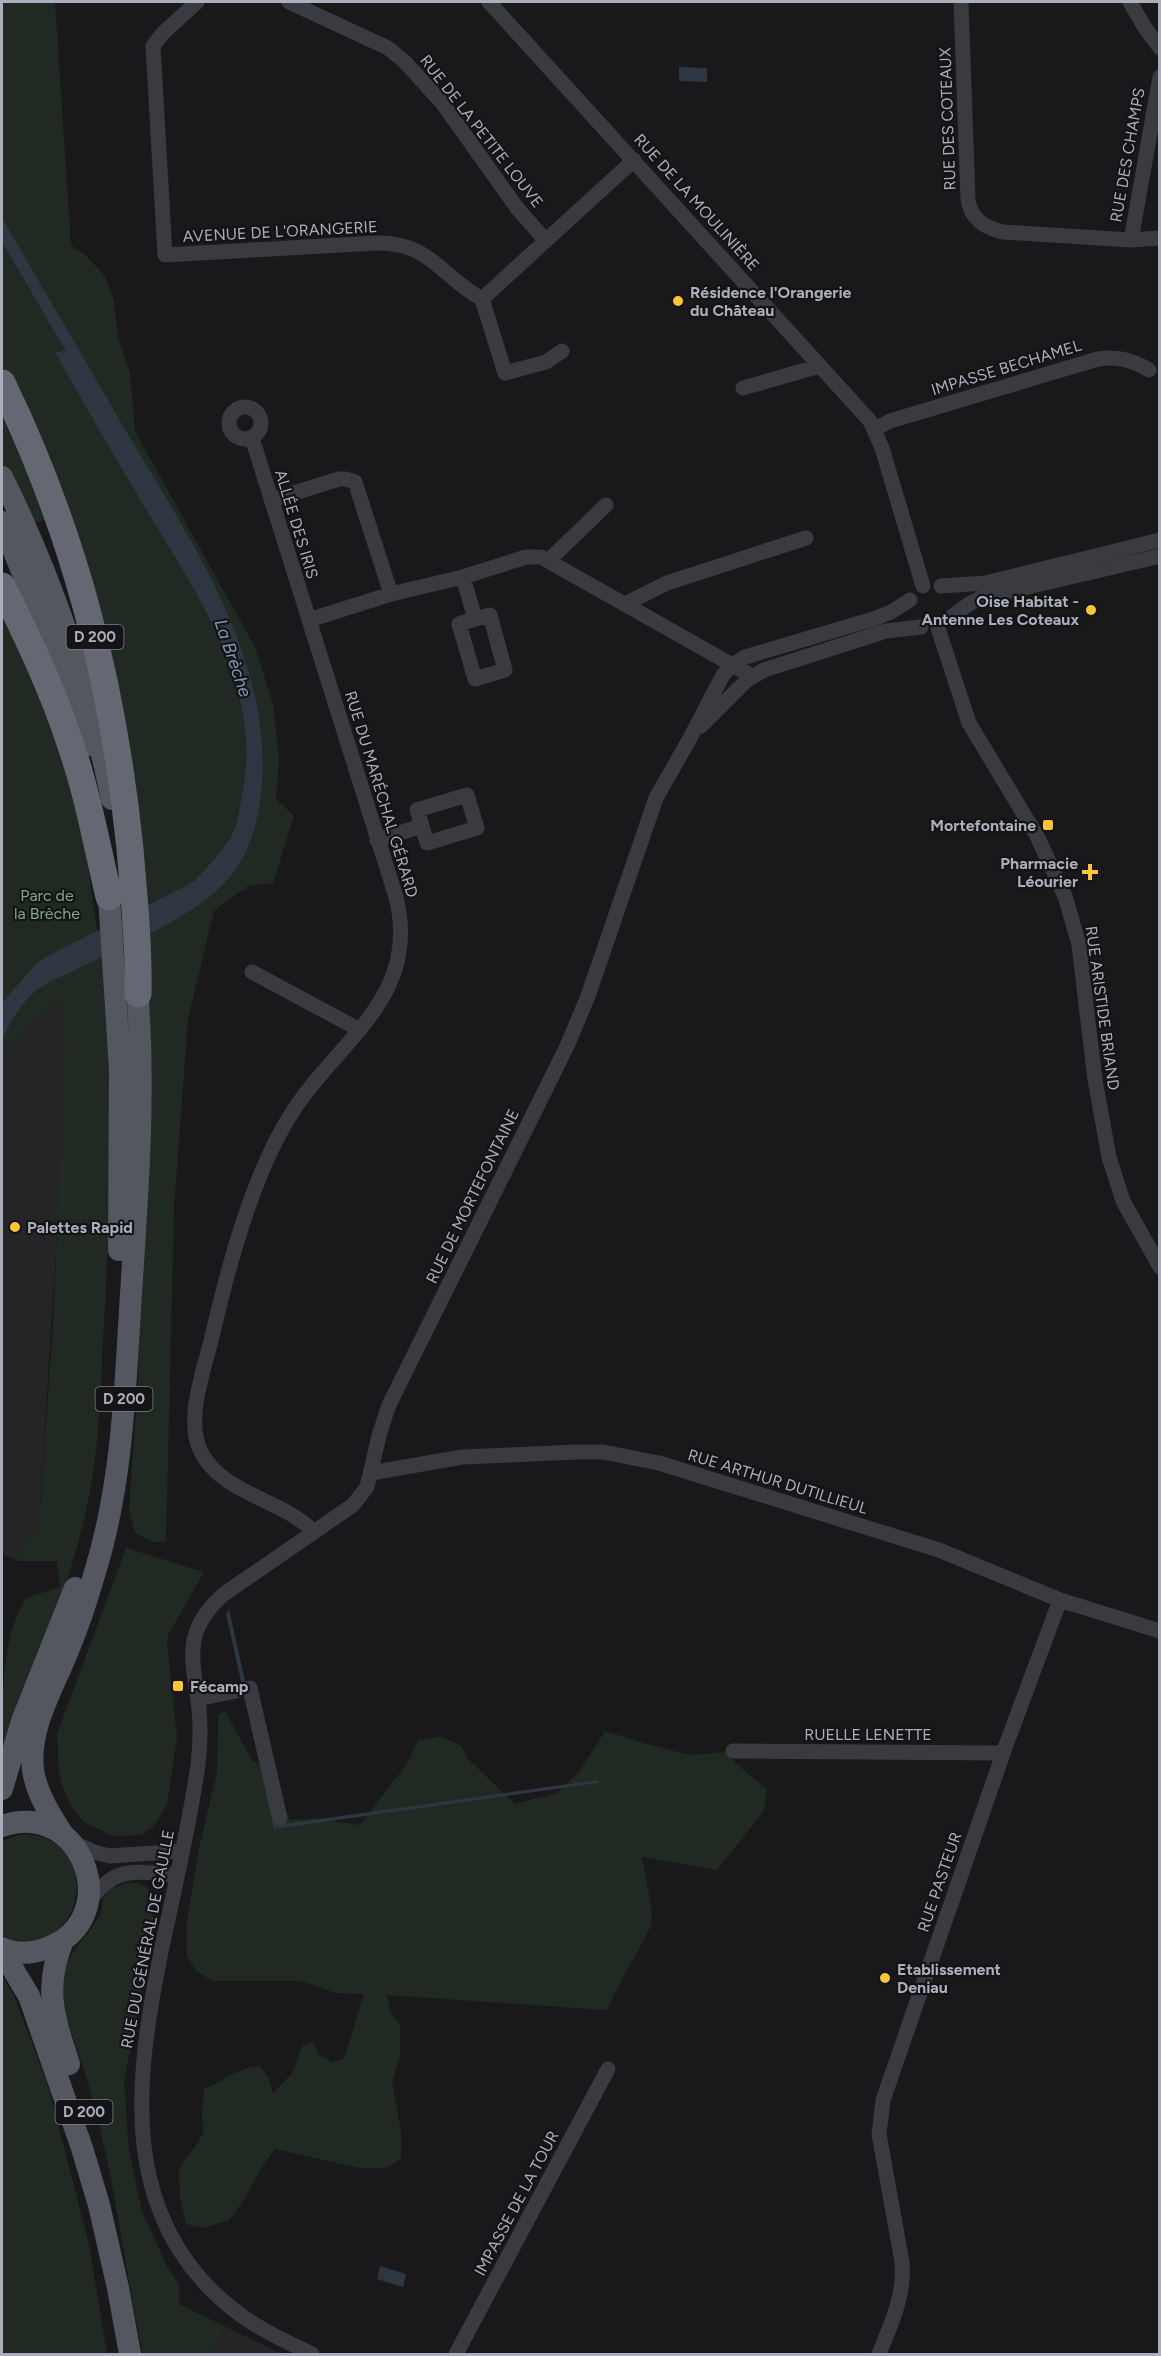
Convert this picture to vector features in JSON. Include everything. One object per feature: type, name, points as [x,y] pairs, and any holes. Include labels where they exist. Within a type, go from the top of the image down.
[{"type":"highway","name":"D 200","points":[[2,383],[26,435],[66,538],[90,618],[116,736],[123,785],[121,906]]},
{"type":"highway","name":"D 200","points":[[2,586],[35,652],[72,746],[89,808],[135,942],[138,994]]},
{"type":"main road","name":"D 200","points":[[2,477],[46,581],[82,682],[103,757],[115,812],[121,906],[114,959],[120,1070],[120,1221],[112,1367],[103,1474],[93,1526],[80,1574],[22,1721],[2,1789]]},
{"type":"main road","name":"D 200","points":[[2,522],[44,625],[85,743],[121,906]]},
{"type":"main road","name":"D 200","points":[[67,1838],[39,1792],[33,1770],[34,1743],[41,1717],[78,1626],[95,1573],[117,1480],[138,1179],[141,1074],[138,994]]},
{"type":"main road","points":[[2,1826],[31,1822],[48,1826],[67,1838],[80,1854],[86,1867],[89,1889],[87,1904],[78,1924],[63,1940],[35,1952],[2,1950]]},
{"type":"main road","name":"D 200","points":[[63,1940],[52,1973],[52,2008],[106,2188],[118,2288],[130,2355]]},
{"type":"main road","name":"D 200","points":[[2,1950],[23,1984],[38,2019],[94,2188],[118,2288]]},
{"type":"street","name":"AVENUE DE L'ORANGERIE","points":[[197,2],[162,34],[153,46],[165,255],[376,243],[393,244],[431,258],[465,289],[482,299]]},
{"type":"street","name":"RUE DE LA PETITE LOUVE","points":[[289,2],[388,48],[404,61],[442,104],[517,208],[546,241]]},
{"type":"street","name":"RUE DES COTEAUX","points":[[961,2],[968,199],[972,215],[983,225],[1003,232],[1131,240]]},
{"type":"street","points":[[1130,2],[1160,48]]},
{"type":"street","name":"RUE DE LA MOULINIÈRE","points":[[495,4],[862,410],[875,429]]},
{"type":"street","name":"RUE DES CHAMPS","points":[[1131,240],[1160,76]]},
{"type":"street","points":[[562,351],[546,362],[505,373],[482,299],[634,160]]},
{"type":"street","points":[[1131,240],[1160,238]]},
{"type":"street","name":"IMPASSE BECHAMEL","points":[[875,429],[890,421],[1087,361],[1118,358],[1138,363],[1149,370]]},
{"type":"street","points":[[743,388],[820,366]]},
{"type":"street","points":[[875,429],[923,586]]},
{"type":"street","name":"ALLÉE DES IRIS","points":[[252,438],[309,620]]},
{"type":"street","points":[[271,500],[339,479],[345,478],[355,483],[391,594]]},
{"type":"street","points":[[548,561],[606,505]]},
{"type":"street","points":[[624,603],[661,585],[806,538]]},
{"type":"street","points":[[941,586],[952,599],[954,610],[951,617],[945,625],[938,628],[921,627],[915,623],[910,614],[910,600],[915,591],[923,586],[985,583],[1160,540]]},
{"type":"street","points":[[951,617],[969,603],[981,598],[1160,555]]},
{"type":"street","points":[[309,620],[391,594],[463,578],[533,556],[548,561],[752,676]]},
{"type":"street","points":[[463,578],[475,619]]},
{"type":"street","name":"RUE DE MORTEFONTAINE","points":[[211,1607],[224,1594],[359,1500],[368,1487],[380,1432],[389,1405],[567,1046],[588,996],[656,798],[689,740],[717,683],[732,665],[745,657],[884,615],[910,600]]},
{"type":"street","name":"RUE DU MARÉCHAL GÉRARD","points":[[309,620],[398,906],[400,946],[388,990],[375,1011],[296,1106],[276,1141],[254,1196],[223,1290],[195,1411],[195,1428],[199,1446],[214,1469],[230,1481],[301,1520],[314,1532]]},
{"type":"street","name":"RUE DE MORTEFONTAINE","points":[[689,740],[752,676],[764,670],[886,631],[921,627]]},
{"type":"street","name":"RUE ARISTIDE BRIAND","points":[[938,628],[969,723],[1037,836],[1065,896],[1079,945],[1095,1080],[1109,1157],[1123,1201],[1155,1247],[1160,1267]]},
{"type":"street","points":[[377,840],[422,826]]},
{"type":"street","points":[[252,972],[360,1030]]},
{"type":"street","name":"RUE ARTHUR DUTILLIEUL","points":[[371,1473],[476,1456],[585,1452],[629,1455],[939,1550],[1060,1600],[1160,1631]]},
{"type":"street","name":"RUE PASTEUR","points":[[879,2355],[900,2301],[903,2281],[902,2262],[879,2134],[881,2110],[887,2085],[1003,1753],[1060,1600]]},
{"type":"street","name":"RUE DU GÉNÉRAL DE GAULLE","points":[[211,1607],[199,1624],[192,1641],[200,1724],[198,1765],[150,2006],[142,2072],[141,2110],[144,2150],[152,2189],[171,2234],[190,2264],[209,2287],[244,2318],[312,2355]]},
{"type":"street","points":[[198,1699],[250,1688],[280,1818]]},
{"type":"street","name":"RUELLE LENETTE","points":[[733,1751],[1003,1753]]},
{"type":"street","points":[[67,1838],[110,1856],[182,1851]]},
{"type":"street","points":[[87,1904],[102,1886],[118,1874],[133,1872],[177,1875]]},
{"type":"street","name":"IMPASSE DE LA TOUR","points":[[456,2355],[608,2069]]},
{"type":"shaded area","points":[[61,998],[65,1043],[63,1136],[39,1525],[16,1561],[2,1553],[2,1041],[14,1046],[23,1027]]},
{"type":"shaded area","points":[[179,2305],[226,2327],[283,2354],[193,2354]]},
{"type":"green space","points":[[2,2],[55,2],[71,245],[86,256],[105,276],[114,301],[118,338],[130,373],[135,431],[255,647],[273,704],[279,759],[276,799],[294,816],[273,883],[248,886],[214,911],[188,1018],[174,1209],[166,1542],[154,1542],[135,1533],[129,1509],[138,1384],[142,1212],[126,752],[2,371]]},
{"type":"green space","points":[[2,402],[51,518],[31,524],[2,465]]},
{"type":"green space","name":"Parc de la Brèche","points":[[2,618],[27,663],[67,772],[82,822],[97,931],[92,934],[84,964],[103,956],[110,1148],[100,1404],[90,1490],[78,1542],[59,1604],[2,1754],[4,1673],[7,1652],[18,1613],[27,1598],[60,1587],[57,1561],[16,1561],[39,1525],[53,1324],[65,1043],[61,998],[23,1027],[13,1047],[2,1041]]},
{"type":"green space","points":[[126,1548],[204,1572],[168,1635],[177,1737],[167,1805],[154,1826],[141,1835],[113,1836],[84,1822],[72,1807],[62,1786],[59,1772],[57,1734]]},
{"type":"green space","points":[[225,1711],[253,1762],[272,1767],[282,1803],[290,1820],[313,1818],[360,1825],[406,1765],[418,1741],[441,1736],[461,1746],[469,1760],[515,1804],[557,1793],[579,1772],[605,1731],[690,1755],[727,1752],[735,1763],[767,1789],[764,1811],[717,1870],[642,1857],[652,1911],[651,1926],[606,2010],[387,1995],[390,2011],[400,2025],[400,2056],[392,2082],[401,2131],[401,2158],[387,2168],[360,2168],[275,2149],[229,2220],[203,2228],[186,2224],[180,2198],[179,2171],[204,2132],[202,2118],[204,2089],[239,2071],[260,2066],[268,2077],[273,2093],[293,2072],[302,2046],[313,2042],[319,2054],[332,2062],[344,2059],[364,1994],[336,1993],[301,1981],[212,1981],[197,1971],[187,1957],[187,1921],[199,1848],[217,1772],[218,1715]]},
{"type":"green space","points":[[24,1834],[51,1841],[68,1856],[76,1877],[75,1899],[67,1919],[51,1935],[29,1941],[2,1936],[2,1840]]},
{"type":"green space","points":[[126,1883],[136,1883],[147,1887],[151,1896],[154,1929],[124,2082],[129,2151],[142,2211],[167,2267],[179,2284],[179,2304],[226,2327],[205,2354],[143,2354],[101,2133],[62,1996],[62,1977],[68,1960],[100,1915],[106,1894]]},
{"type":"green space","points":[[2,1975],[15,1998],[48,2086],[89,2244],[107,2354],[2,2354]]},
{"type":"water","points":[[679,67],[707,68],[707,82],[679,81]]},
{"type":"water","name":"La Brèche","points":[[2,218],[173,509],[222,602],[242,650],[256,700],[262,750],[260,802],[255,825],[244,856],[224,884],[191,910],[172,921],[41,987],[24,1004],[2,1039],[2,1003],[37,963],[195,881],[215,859],[236,826],[247,755],[244,717],[235,679],[221,643],[204,607],[55,352],[66,351],[2,242]]},
{"type":"water","points":[[229,1609],[277,1825],[598,1780],[598,1783],[274,1829],[226,1614]]},
{"type":"water","points":[[380,2266],[406,2274],[403,2287],[377,2279]]},
{"type":"place","name":"Résidence l'Orangerie du Château","points":[[678,301]]},
{"type":"place","name":"Oise Habitat - Antenne Les Coteaux","points":[[1091,610]]},
{"type":"place","name":"Mortefontaine","points":[[1048,825]]},
{"type":"place","name":"Pharmacie Léourier","points":[[1090,872]]},
{"type":"place","name":"Palettes Rapid","points":[[15,1227]]},
{"type":"place","name":"Fécamp","points":[[178,1686]]},
{"type":"place","name":"Etablissement Deniau","points":[[885,1978]]}]
